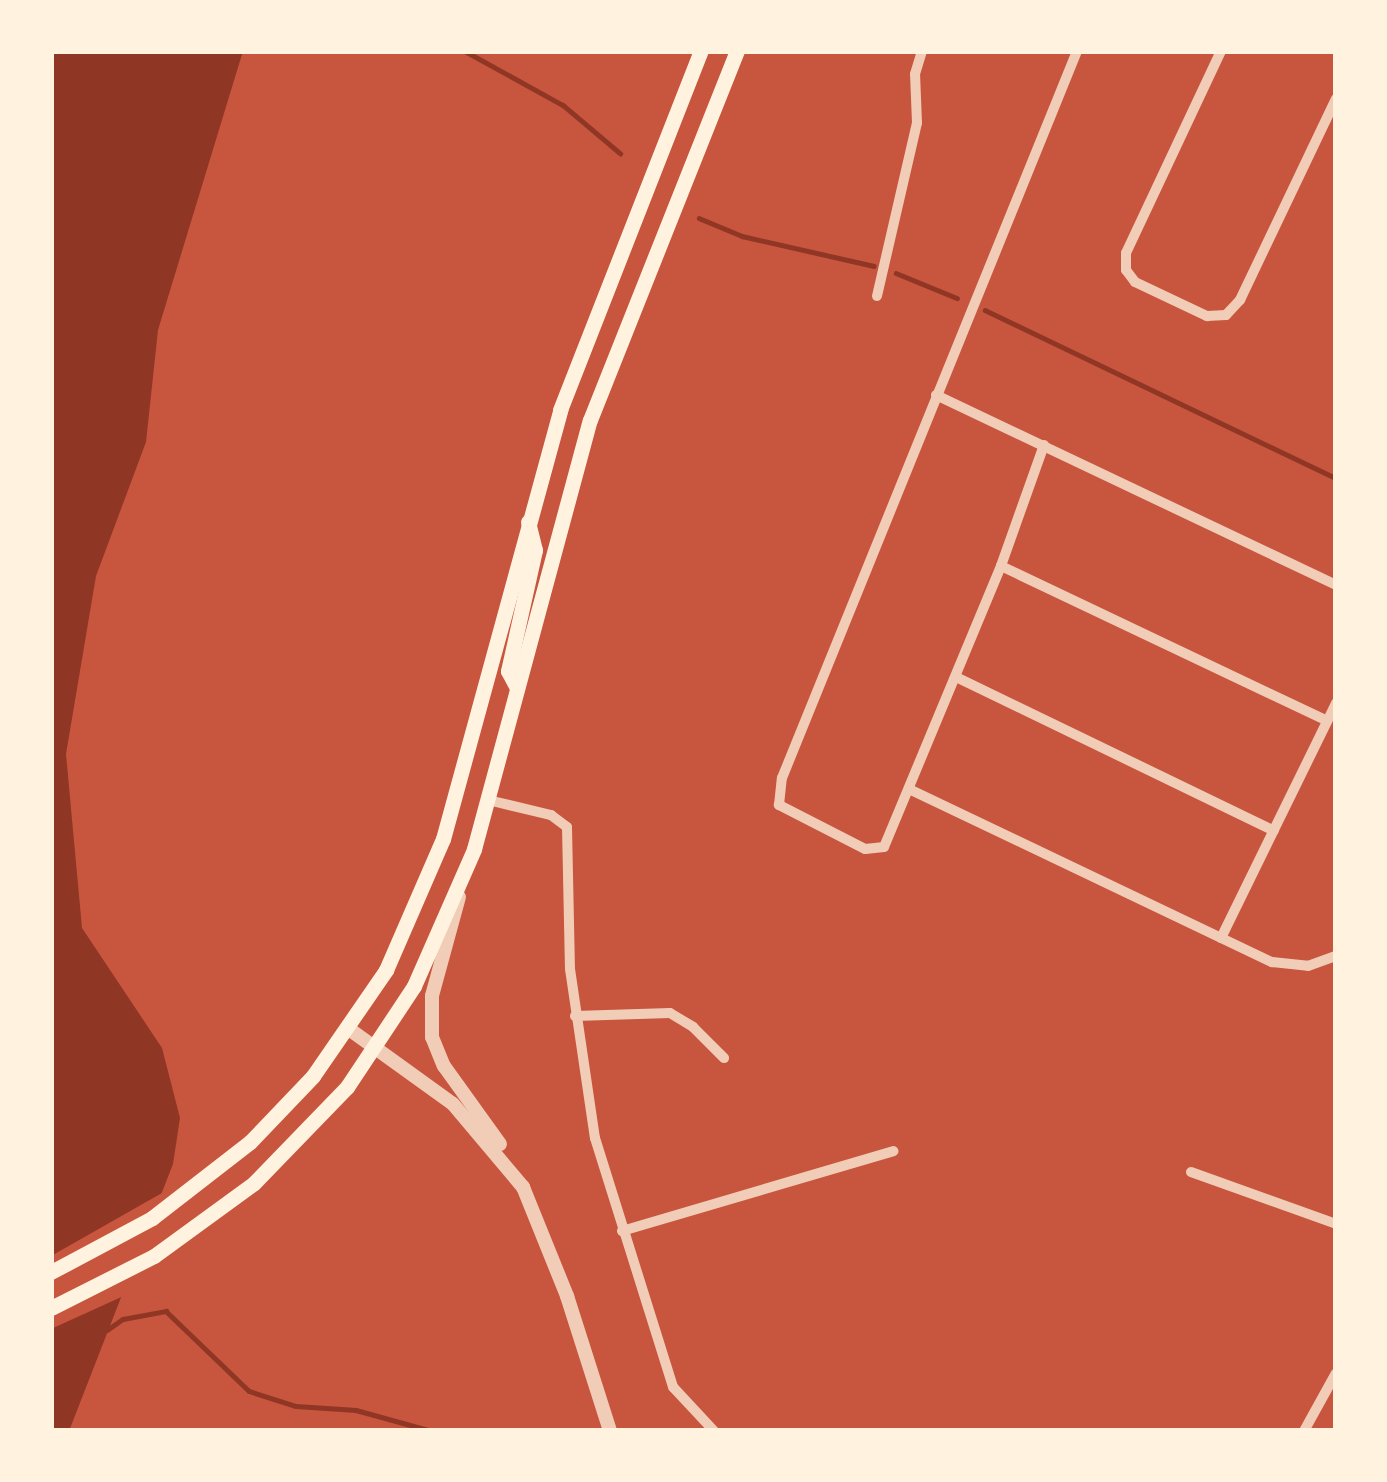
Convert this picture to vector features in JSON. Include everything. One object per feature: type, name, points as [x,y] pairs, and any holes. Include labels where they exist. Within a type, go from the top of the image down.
[{"type":"main road","points":[[51,1272],[137,1228],[210,1177],[278,1115],[337,1046],[394,955],[433,872],[527,519],[573,372],[701,51]]},
{"type":"main road","points":[[51,1308],[134,1268],[214,1216],[286,1154],[376,1047],[431,954],[463,883],[488,800],[585,436],[737,51]]},
{"type":"main road","points":[[517,688],[508,671],[510,654],[536,550],[527,519]]},
{"type":"street","points":[[878,296],[917,123],[916,74],[922,51]]},
{"type":"street","points":[[1044,445],[1001,566],[892,835],[874,850],[779,805],[782,778],[1077,51]]},
{"type":"street","points":[[1221,51],[1126,253],[1126,270],[1135,282],[1208,316],[1226,315],[1240,300],[1336,99]]},
{"type":"street","points":[[936,394],[1336,585]]},
{"type":"street","points":[[1001,566],[1327,722]]},
{"type":"street","points":[[956,676],[1274,831]]},
{"type":"street","points":[[1221,938],[1336,703]]},
{"type":"street","points":[[910,790],[1272,962],[1308,966],[1336,956]]},
{"type":"street","points":[[488,800],[551,814],[568,827],[575,1016],[595,1138],[673,1387],[714,1431]]},
{"type":"street","points":[[463,883],[432,996],[431,1036],[444,1066],[493,1130],[543,1229],[610,1431]]},
{"type":"street","points":[[575,1016],[670,1013],[693,1027],[724,1058]]},
{"type":"street","points":[[349,1029],[453,1104],[508,1165]]},
{"type":"street","points":[[622,1231],[892,1151]]},
{"type":"street","points":[[1191,1172],[1336,1224]]},
{"type":"street","points":[[1304,1431],[1336,1373]]},
{"type":"shaded area","points":[[51,51],[243,51],[158,330],[146,442],[96,576],[66,754],[82,928],[162,1048],[180,1118],[173,1164],[69,1431],[51,1431]]},
{"type":"pier","points":[[169,1189],[128,1294],[51,1329],[51,1256]]},
{"type":"waterway","points":[[465,51],[563,105],[620,153]]},
{"type":"waterway","points":[[699,218],[742,236],[874,266]]},
{"type":"waterway","points":[[896,273],[957,298]]},
{"type":"waterway","points":[[985,310],[1336,478]]},
{"type":"waterway","points":[[107,1330],[123,1319],[166,1311],[249,1391],[296,1406],[356,1410],[432,1431]]}]
